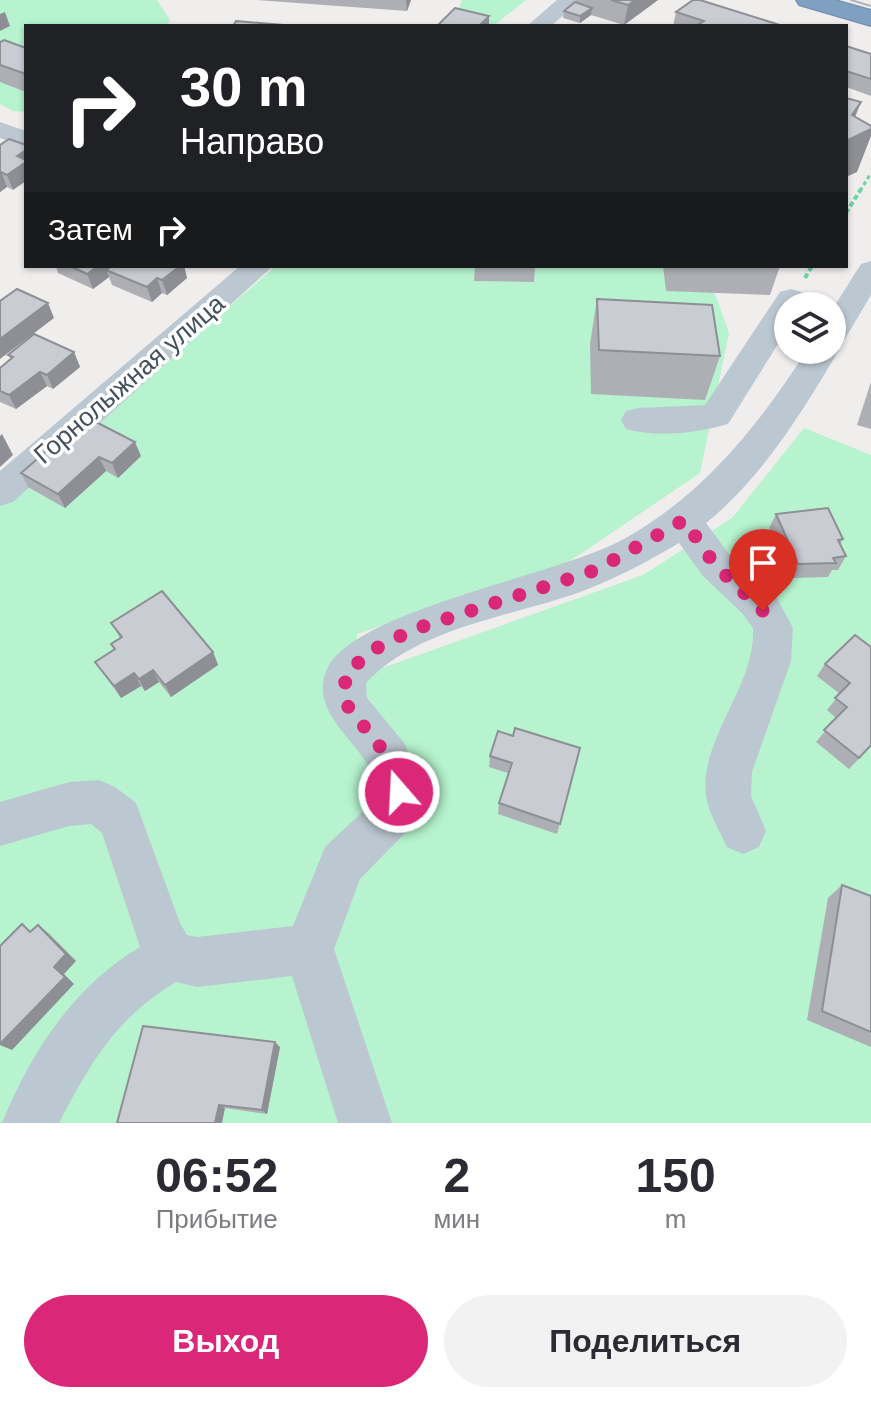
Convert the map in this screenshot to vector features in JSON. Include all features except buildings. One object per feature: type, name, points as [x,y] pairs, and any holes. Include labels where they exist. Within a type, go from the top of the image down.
[{"type":"highway","points":[[808,0],[871,18]]},
{"type":"street","points":[[540,24],[570,0]]},
{"type":"street","points":[[0,130],[24,138]]},
{"type":"street","name":"Горнолыжная улица","points":[[0,492],[256,268]]},
{"type":"street","points":[[846,314],[869,279]]},
{"type":"street","points":[[638,420],[688,420],[716,415],[774,327]]},
{"type":"street","points":[[753,361],[804,382]]},
{"type":"street","points":[[365,1123],[309,949],[342,864],[389,817],[399,792],[389,758],[346,704],[345,676],[369,652],[412,630],[596,570],[684,520],[739,472],[783,416],[815,364]]},
{"type":"street","points":[[684,520],[715,565],[763,611],[774,629],[775,655],[745,723],[729,779],[728,794],[743,831]]},
{"type":"street","points":[[0,824],[69,804],[99,802],[120,819],[160,937],[172,956]]},
{"type":"street","points":[[29,1123],[68,1054],[103,1004],[137,976],[172,956],[197,962],[309,949]]},
{"type":"path","points":[[848,210],[871,173]]},
{"type":"green space","points":[[0,0],[157,0],[170,20],[168,24],[24,24],[24,112],[13,111],[0,104]]},
{"type":"green space","points":[[462,0],[526,0],[496,24],[456,16]]},
{"type":"green space","points":[[274,268],[706,268],[729,333],[700,473],[567,563],[357,634],[354,678],[643,575],[732,518],[804,428],[871,455],[871,1123],[0,1123],[0,506]]},
{"type":"tram line","points":[[851,0],[871,6]]},
{"type":"route","points":[[399,792],[389,758],[366,725],[346,704],[345,676],[369,652],[412,630],[596,570],[684,520],[715,565],[763,611]]}]
